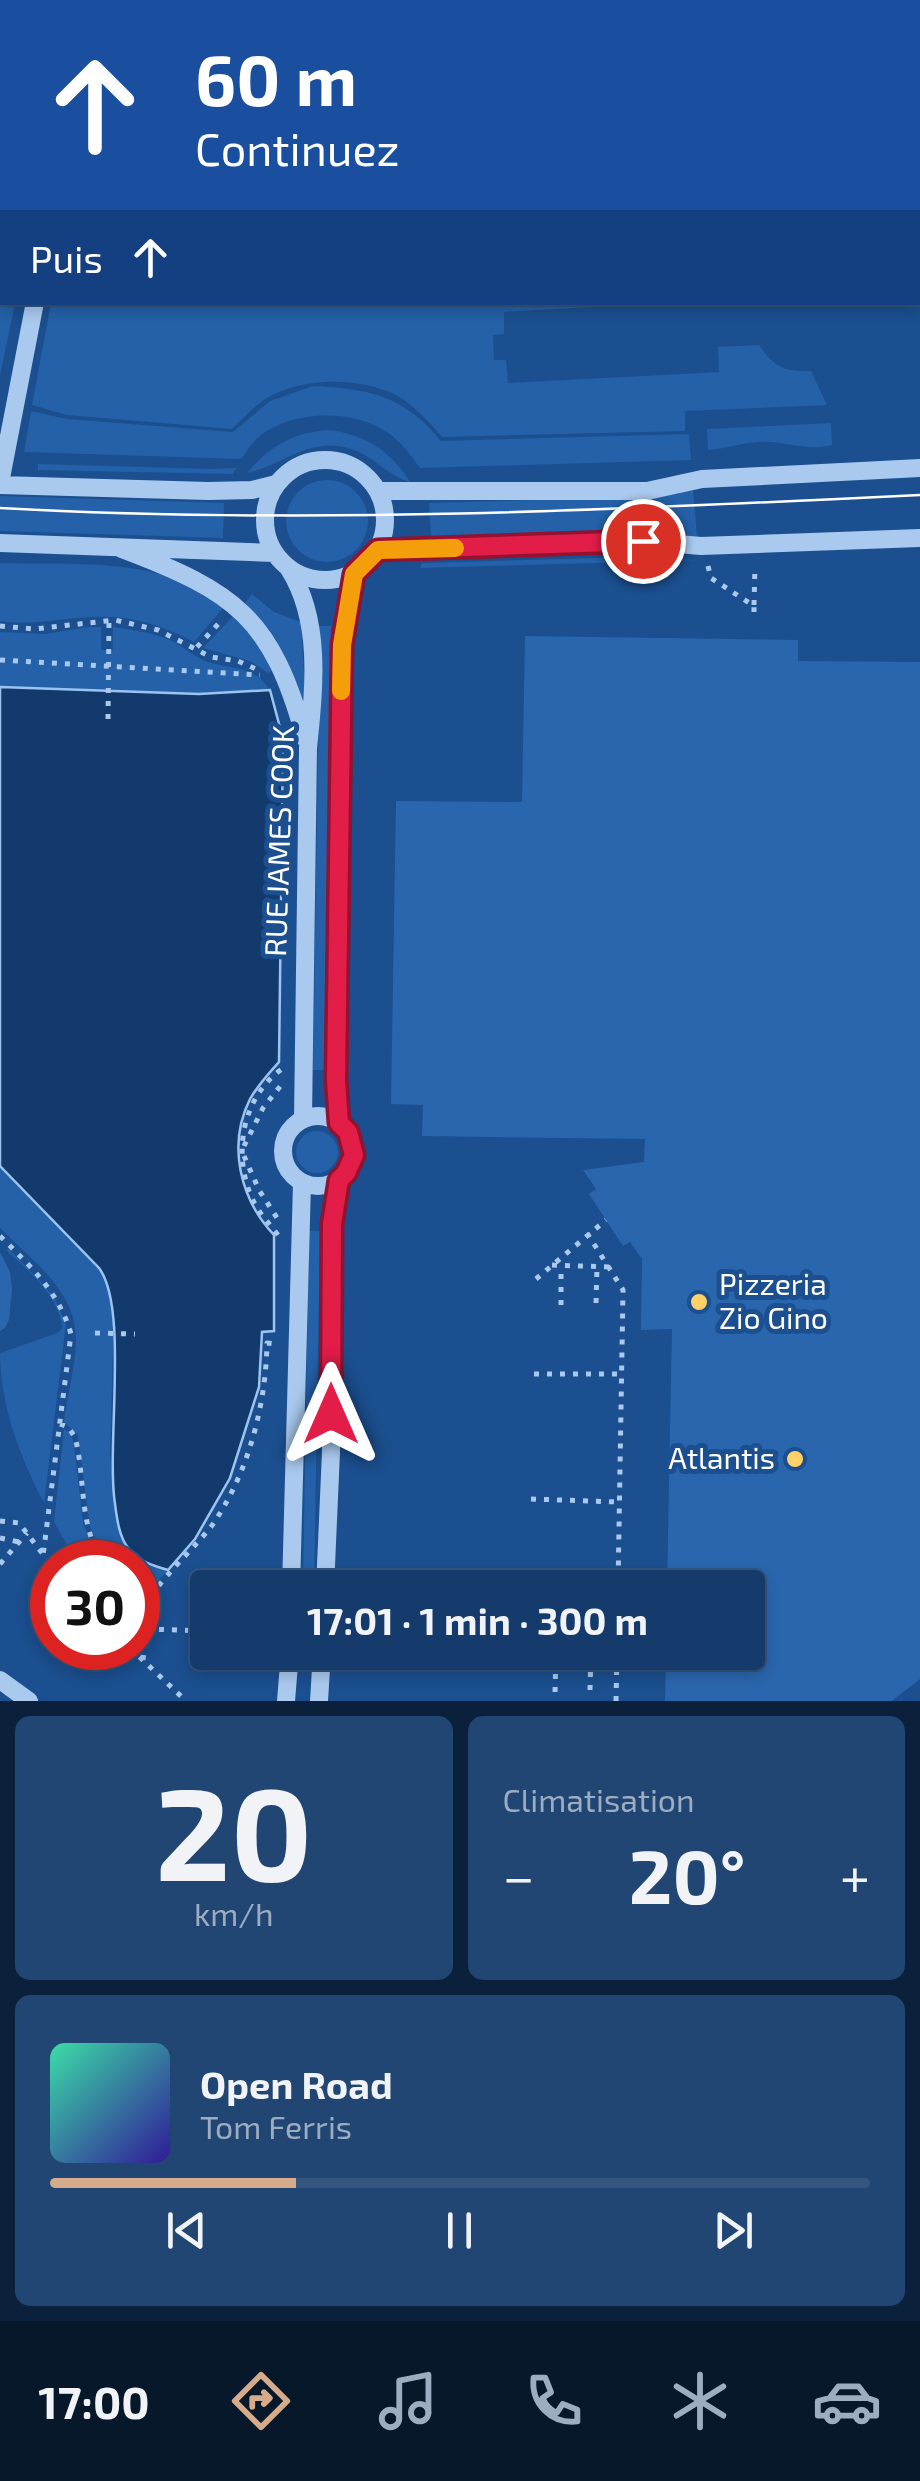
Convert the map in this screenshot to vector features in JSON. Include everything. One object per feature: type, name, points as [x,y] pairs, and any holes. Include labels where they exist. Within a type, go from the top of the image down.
[{"type":"street","points":[[34,305],[5,429],[0,484],[252,490],[276,484],[298,466],[328,460],[355,467],[378,491],[386,515],[378,550],[354,574],[323,581],[305,578],[289,569],[267,540],[264,515],[276,484]]},
{"type":"street","points":[[378,491],[647,490],[702,479],[920,468]]},
{"type":"street","points":[[378,550],[643,541],[701,546],[920,538]]},
{"type":"street","points":[[0,542],[274,553]]},
{"type":"street","points":[[122,549],[182,571],[242,613],[261,634],[282,668],[308,748]]},
{"type":"street","name":"RUE JAMES COOK","points":[[289,569],[306,602],[312,644],[304,1119]]},
{"type":"street","name":"RUE JAMES COOK","points":[[339,1123],[336,1080],[342,645],[354,574]]},
{"type":"street","points":[[322,1116],[339,1123],[348,1132],[354,1155],[346,1173],[321,1187],[302,1183],[286,1167],[283,1145],[294,1125],[322,1116]]},
{"type":"street","points":[[326,1570],[331,1452],[332,1224],[339,1180]]},
{"type":"street","points":[[291,1570],[302,1183]]},
{"type":"street","points":[[286,1701],[289,1670]]},
{"type":"street","points":[[319,1701],[321,1670]]},
{"type":"street","points":[[0,1680],[29,1701]]},
{"type":"path","points":[[708,566],[710,578],[754,609],[755,563]]},
{"type":"path","points":[[0,626],[34,629],[109,620],[170,634],[211,657],[238,661],[265,676],[0,660]]},
{"type":"path","points":[[108,719],[109,620]]},
{"type":"path","points":[[279,1236],[250,1195],[242,1151],[245,1122],[254,1100],[268,1080],[283,1068]]},
{"type":"path","points":[[242,1151],[263,1108],[289,1079]]},
{"type":"path","points":[[242,1151],[266,1202],[280,1223],[286,1223]]},
{"type":"path","points":[[536,1279],[606,1220]]},
{"type":"path","points":[[587,1233],[623,1290],[618,1570]]},
{"type":"path","points":[[0,1236],[48,1285],[64,1312],[70,1334],[45,1540]]},
{"type":"path","points":[[551,1265],[609,1267]]},
{"type":"path","points":[[561,1266],[561,1305]]},
{"type":"path","points":[[596,1303],[597,1267]]},
{"type":"path","points":[[95,1333],[135,1334]]},
{"type":"path","points":[[160,1587],[215,1523],[256,1428],[268,1344],[278,1344]]},
{"type":"path","points":[[534,1374],[622,1374]]},
{"type":"path","points":[[60,1424],[75,1437],[84,1512],[92,1540]]},
{"type":"path","points":[[531,1499],[619,1502]]},
{"type":"path","points":[[0,1522],[19,1522],[31,1540]]},
{"type":"path","points":[[0,1564],[26,1533]]},
{"type":"path","points":[[0,1538],[19,1542]]},
{"type":"path","points":[[160,1629],[190,1630]]},
{"type":"path","points":[[153,1670],[186,1701]]},
{"type":"path","points":[[555,1692],[556,1670]]},
{"type":"path","points":[[590,1690],[591,1670]]},
{"type":"path","points":[[616,1701],[617,1670]]},
{"type":"shaded area","points":[[0,305],[15,305],[0,376]]},
{"type":"shaded area","points":[[51,305],[627,305],[504,312],[504,334],[493,335],[494,360],[506,360],[508,383],[719,372],[718,347],[759,345],[781,367],[811,371],[827,405],[685,411],[685,431],[442,437],[396,395],[348,383],[314,383],[282,391],[267,398],[232,429],[67,415],[32,405]]},
{"type":"shaded area","points":[[313,386],[352,389],[384,397],[413,413],[441,441],[689,434],[691,460],[420,468],[388,433],[342,416],[307,417],[275,427],[258,437],[241,459],[24,452],[31,411],[67,419],[233,432],[270,401]]},
{"type":"shaded area","points":[[831,423],[832,445],[758,442],[708,450],[707,429]]},
{"type":"shaded area","points":[[328,430],[354,435],[376,446],[410,482],[362,453],[339,446],[312,448],[247,473],[283,442]]},
{"type":"shaded area","points":[[38,464],[236,468],[233,474],[38,470]]},
{"type":"shaded area","points":[[327,480],[343,483],[356,492],[365,505],[365,537],[356,550],[343,559],[327,562],[311,559],[298,550],[289,537],[286,521],[289,505],[298,492],[311,483]]},
{"type":"shaded area","points":[[693,488],[697,537],[652,533],[431,538],[429,503],[648,497]]},
{"type":"shaded area","points":[[0,496],[224,503],[223,538],[0,531]]},
{"type":"shaded area","points":[[628,557],[699,560],[420,568],[422,563]]},
{"type":"shaded area","points":[[0,563],[98,565],[147,571],[191,586],[224,607],[194,642],[158,626],[121,618],[0,621]]},
{"type":"shaded area","points":[[252,594],[274,612],[301,622],[306,707],[302,708],[270,633],[245,603]]},
{"type":"shaded area","points":[[233,616],[253,636],[274,669],[268,673],[250,661],[203,648]]},
{"type":"shaded area","points":[[320,626],[331,626],[324,1070],[313,1070]]},
{"type":"shaded area","points":[[101,627],[101,650],[113,650],[113,627],[144,632],[174,642],[208,662],[250,672],[270,690],[199,694],[0,687],[0,632],[45,634]]},
{"type":"shaded area","points":[[0,687],[199,694],[270,690],[283,739],[279,1062],[250,1099],[239,1135],[239,1153],[245,1188],[274,1235],[274,1331],[262,1332],[259,1387],[230,1478],[195,1539],[168,1570],[160,1567],[160,1540],[123,1540],[118,1521],[113,1479],[115,1345],[108,1287],[99,1268],[0,1166]]},
{"type":"shaded area","points":[[317,1131],[332,1137],[338,1152],[332,1167],[317,1173],[302,1167],[296,1152],[302,1137]]},
{"type":"shaded area","points":[[0,1166],[99,1268],[110,1285],[114,1316],[110,1455],[119,1527],[125,1540],[96,1540],[90,1527],[78,1435],[64,1422],[75,1350],[71,1313],[46,1273],[0,1228]]},
{"type":"shaded area","points":[[309,1231],[320,1231],[314,1570],[303,1570]]},
{"type":"shaded area","points":[[6,1250],[53,1295],[66,1324],[44,1503],[13,1430],[0,1353],[62,1328],[49,1295]]},
{"type":"shaded area","points":[[64,1429],[74,1444],[83,1523],[90,1540],[64,1540],[54,1522]]},
{"type":"building","points":[[525,636],[798,640],[798,661],[920,662],[920,1679],[892,1701],[665,1701],[666,1670],[765,1670],[765,1570],[667,1570],[672,1329],[641,1330],[642,1259],[630,1242],[623,1246],[589,1194],[596,1189],[583,1170],[644,1162],[645,1139],[422,1136],[423,1105],[391,1104],[396,801],[522,802]]},
{"type":"building","points":[[0,1252],[10,1272],[12,1289],[9,1320],[0,1331]]},
{"type":"tram line","points":[[0,508],[230,515],[460,514],[920,495]]},
{"type":"slow traffic","points":[[341,691],[342,645],[354,574],[378,550],[455,548]]},
{"type":"place","name":"Pizzeria Zio Gino","points":[[699,1302]]},
{"type":"place","name":"Atlantis","points":[[795,1459]]},
{"type":"route","points":[[331,1414],[332,1224],[339,1180],[354,1155],[348,1132],[339,1123],[336,1080],[342,645],[354,574],[378,550],[643,541]]}]
